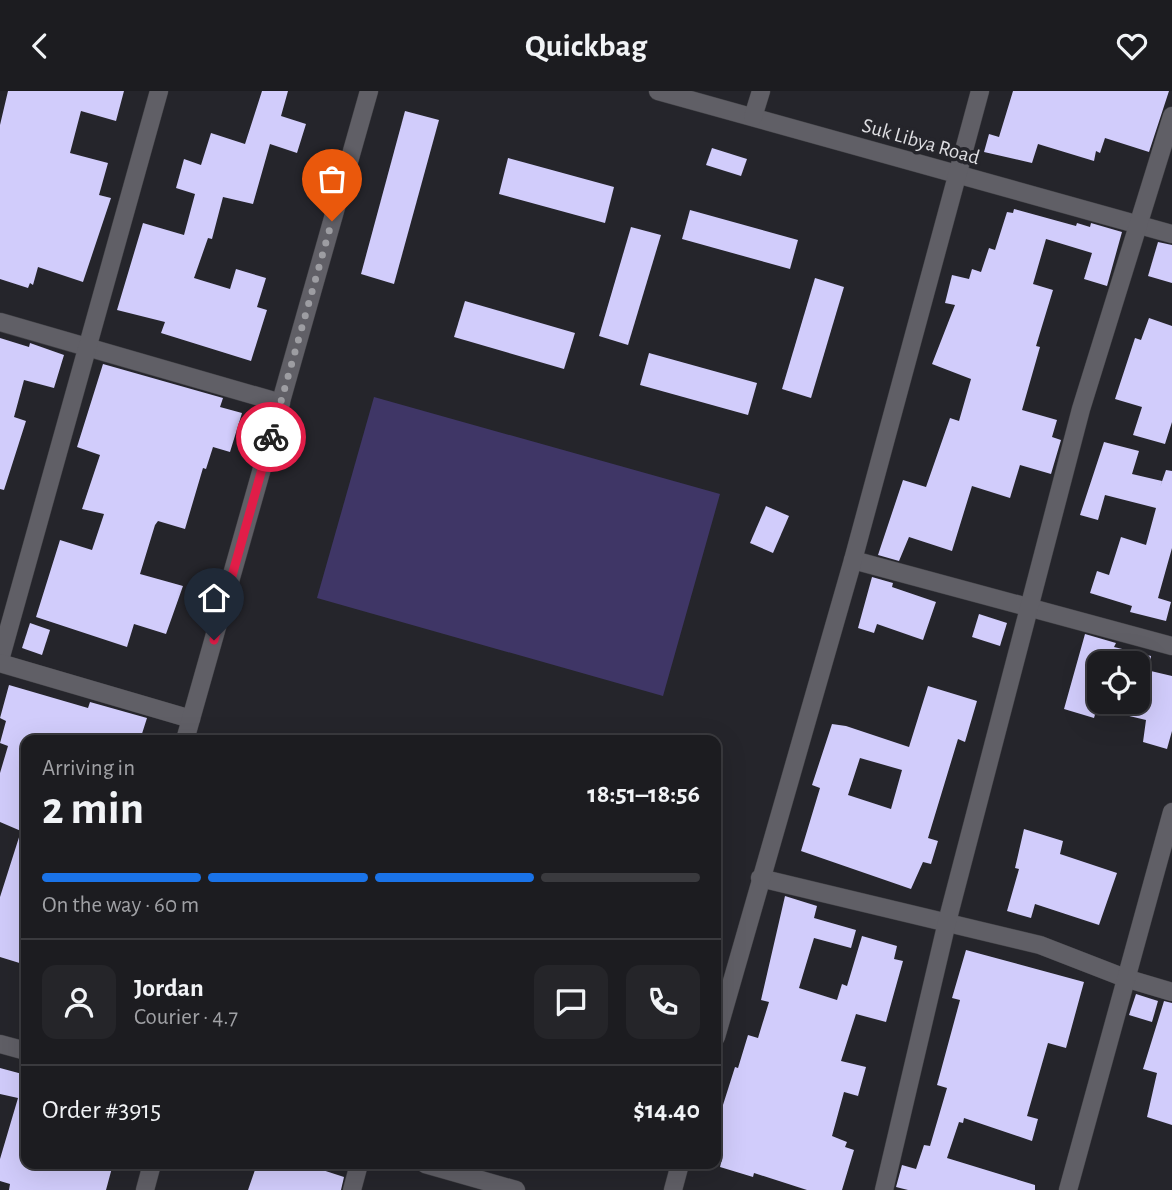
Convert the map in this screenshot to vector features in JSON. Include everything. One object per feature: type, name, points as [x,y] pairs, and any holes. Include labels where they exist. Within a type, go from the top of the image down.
[{"type":"street","points":[[159,91],[0,662],[191,719]]},
{"type":"street","points":[[186,735],[369,91]]},
{"type":"street","name":"Suk Libya Road","points":[[658,91],[1172,234]]},
{"type":"street","points":[[753,117],[761,91]]},
{"type":"street","points":[[721,1019],[853,560],[980,91]]},
{"type":"street","points":[[884,1190],[947,922],[1032,607],[1081,409],[1172,116]]},
{"type":"street","points":[[0,322],[281,403]]},
{"type":"street","points":[[853,560],[1172,646]]},
{"type":"street","points":[[1068,1190],[1172,812]]},
{"type":"street","points":[[760,878],[1040,945],[1125,978],[1172,992]]},
{"type":"street","points":[[0,1044],[21,1050]]},
{"type":"street","points":[[145,1190],[151,1169]]},
{"type":"street","points":[[352,1190],[358,1169]]},
{"type":"street","points":[[442,1169],[516,1190]]},
{"type":"street","points":[[673,1190],[679,1169]]},
{"type":"shaded area","points":[[374,397],[720,494],[663,696],[317,598]]},
{"type":"building","points":[[8,91],[124,91],[116,121],[81,111],[70,153],[108,163],[99,195],[111,198],[83,282],[38,267],[33,285],[30,283],[28,288],[0,279],[0,125]]},
{"type":"building","points":[[262,91],[288,91],[281,116],[306,124],[297,153],[270,144],[253,204],[223,197],[212,239],[208,238],[194,278],[230,289],[236,269],[266,278],[257,307],[267,310],[251,361],[161,333],[165,322],[117,310],[143,223],[184,235],[195,194],[176,188],[184,159],[201,165],[211,133],[245,144]]},
{"type":"building","points":[[1013,91],[1169,91],[1149,152],[1105,138],[1100,153],[1096,151],[1094,161],[1038,144],[1032,163],[984,152],[989,134],[999,137]]},
{"type":"building","points":[[405,111],[439,120],[394,284],[361,274]]},
{"type":"building","points":[[712,148],[747,159],[741,176],[706,165]]},
{"type":"building","points":[[508,158],[614,187],[605,223],[499,194]]},
{"type":"building","points":[[1014,209],[1076,226],[1077,223],[1090,227],[1091,223],[1122,232],[1107,286],[1084,279],[1092,253],[1046,239],[1033,284],[1053,290],[1036,346],[1040,347],[1022,410],[1057,420],[1052,437],[1061,440],[1051,474],[1020,465],[1010,498],[972,486],[952,551],[909,537],[899,561],[878,555],[903,480],[926,487],[950,418],[959,421],[971,379],[932,364],[955,305],[945,303],[952,275],[969,279],[972,269],[981,272],[989,248],[995,250],[1007,212],[1013,213]]},
{"type":"building","points":[[690,210],[798,240],[790,269],[682,239]]},
{"type":"building","points":[[631,227],[661,235],[628,345],[599,336]]},
{"type":"building","points":[[1158,242],[1172,245],[1172,283],[1148,276]]},
{"type":"building","points":[[815,278],[844,287],[811,398],[782,389]]},
{"type":"building","points":[[465,301],[575,333],[564,369],[454,337]]},
{"type":"building","points":[[1149,318],[1172,326],[1172,422],[1165,444],[1133,435],[1142,407],[1115,399],[1135,338],[1141,340]]},
{"type":"building","points":[[0,338],[29,347],[30,343],[64,355],[54,388],[24,380],[14,417],[26,421],[4,490],[0,489]]},
{"type":"building","points":[[649,353],[757,383],[748,415],[640,385]]},
{"type":"building","points":[[103,364],[223,398],[220,407],[242,413],[230,452],[213,447],[206,469],[203,468],[185,529],[158,521],[155,525],[140,574],[183,586],[166,634],[134,624],[127,647],[36,617],[60,540],[92,550],[104,514],[82,509],[100,455],[77,447]]},
{"type":"building","points":[[1104,442],[1139,451],[1132,474],[1162,481],[1160,487],[1166,470],[1172,471],[1172,548],[1158,598],[1171,602],[1166,621],[1130,612],[1132,606],[1090,593],[1097,571],[1109,575],[1121,537],[1146,545],[1156,508],[1105,495],[1098,520],[1080,515]]},
{"type":"building","points":[[766,506],[789,516],[773,553],[750,543]]},
{"type":"building","points":[[872,577],[936,602],[923,640],[877,624],[874,633],[858,628]]},
{"type":"building","points":[[979,614],[1007,623],[1000,646],[972,637]]},
{"type":"building","points":[[30,623],[50,630],[42,655],[22,648]]},
{"type":"building","points":[[1085,634],[1116,643],[1114,647],[1130,651],[1087,651],[1087,714],[1095,714],[1094,718],[1064,709]]},
{"type":"building","points":[[1150,671],[1172,676],[1172,731],[1167,749],[1143,742],[1146,720],[1121,714],[1150,714]]},
{"type":"building","points":[[9,685],[88,708],[90,702],[147,718],[142,735],[21,735],[21,831],[0,822],[0,773],[8,746],[0,743],[6,721],[0,718]]},
{"type":"building","points":[[928,686],[977,701],[965,742],[958,739],[928,838],[938,841],[931,864],[923,862],[911,889],[801,851],[820,788],[812,785],[832,724],[909,747]],"holes":[[[860,758],[902,770],[891,809],[848,795]]]},
{"type":"building","points":[[1024,829],[1063,841],[1060,854],[1117,873],[1099,925],[1035,904],[1031,918],[1007,911],[1019,869],[1015,868]]},
{"type":"building","points":[[21,831],[21,963],[0,957],[0,897]]},
{"type":"building","points":[[785,896],[817,906],[814,918],[856,930],[851,948],[814,938],[799,988],[837,1000],[842,984],[847,986],[862,936],[897,946],[894,959],[903,961],[886,1022],[856,1014],[841,1061],[866,1067],[858,1096],[844,1092],[832,1136],[847,1142],[845,1147],[854,1150],[842,1190],[807,1190],[754,1173],[753,1177],[721,1167],[721,1111],[748,1035],[758,1038],[769,1002],[761,1000]]},
{"type":"building","points":[[966,950],[1084,982],[1066,1048],[1048,1043],[1027,1116],[1038,1119],[1032,1141],[964,1118],[963,1123],[959,1122],[947,1158],[1035,1185],[1035,1190],[908,1190],[896,1187],[902,1165],[916,1169],[924,1145],[930,1146],[947,1088],[937,1085],[960,1000],[952,998]]},
{"type":"building","points":[[1136,994],[1158,1001],[1152,1022],[1129,1015]]},
{"type":"building","points":[[1164,1001],[1172,1003],[1172,1125],[1147,1117],[1157,1073],[1143,1069]]},
{"type":"building","points":[[0,1068],[21,1074],[21,1169],[112,1169],[106,1190],[9,1190],[10,1184],[0,1181],[0,1159],[18,1098],[0,1094]]},
{"type":"building","points":[[255,1169],[319,1169],[344,1177],[341,1190],[248,1190]]},
{"type":"way so far","points":[[271,437],[332,221]]},
{"type":"route","points":[[214,640],[271,437]]}]
